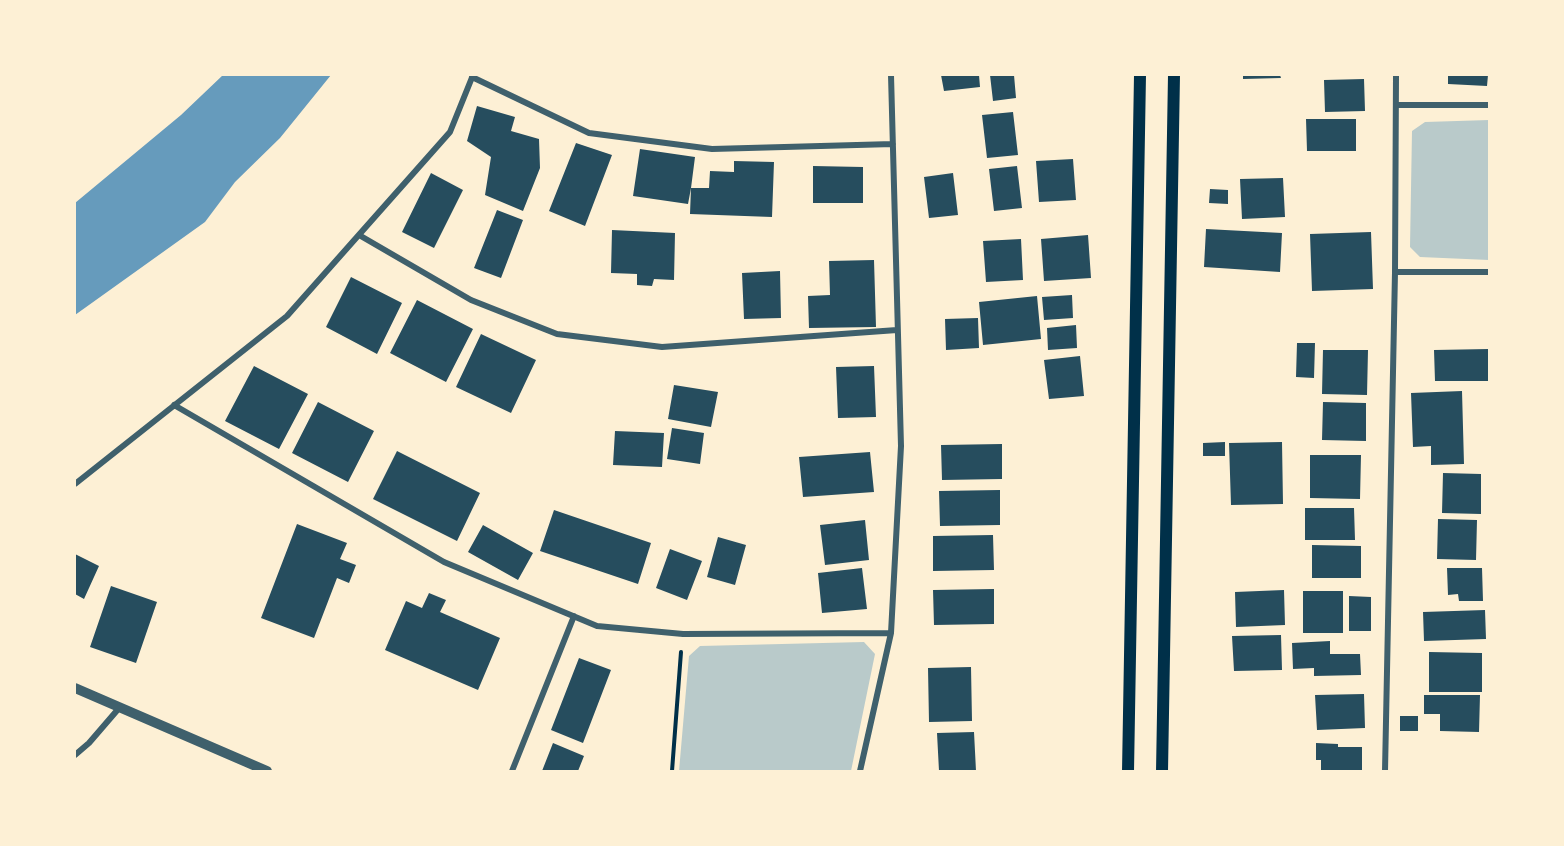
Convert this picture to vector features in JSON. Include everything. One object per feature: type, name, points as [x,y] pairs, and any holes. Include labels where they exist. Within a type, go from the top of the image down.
[{"type":"main road","points":[[1128,771],[1140,75]]},
{"type":"main road","points":[[1162,771],[1174,75]]},
{"type":"street","points":[[860,771],[891,633],[901,446],[891,75]]},
{"type":"street","points":[[1384,771],[1395,272],[1396,75]]},
{"type":"street","points":[[75,484],[287,316],[450,132],[472,76],[589,133],[712,149],[893,144]]},
{"type":"street","points":[[1396,105],[1489,105]]},
{"type":"street","points":[[359,235],[471,300],[557,334],[662,347],[897,330]]},
{"type":"street","points":[[1395,272],[1489,272]]},
{"type":"street","points":[[174,405],[444,562],[597,626],[683,634],[891,633]]},
{"type":"street","points":[[512,771],[574,616]]},
{"type":"street","points":[[75,688],[267,771]]},
{"type":"street","points":[[75,755],[89,743],[120,707]]},
{"type":"path","points":[[672,771],[683,634]]},
{"type":"shaded area","points":[[1489,120],[1489,260],[1420,257],[1410,247],[1412,131],[1425,122]]},
{"type":"shaded area","points":[[864,642],[875,654],[851,771],[679,771],[689,656],[700,646]]},
{"type":"water","points":[[223,75],[331,75],[280,138],[235,182],[205,222],[75,315],[75,203],[181,115]]},
{"type":"building","points":[[941,75],[979,75],[980,87],[944,91]]},
{"type":"building","points":[[990,75],[1014,75],[1016,98],[993,101]]},
{"type":"building","points":[[1243,75],[1280,75],[1281,78],[1243,79]]},
{"type":"building","points":[[1448,75],[1488,75],[1487,86],[1448,84]]},
{"type":"building","points":[[1364,79],[1365,111],[1325,112],[1324,80]]},
{"type":"building","points":[[477,106],[515,117],[511,131],[539,139],[540,168],[523,211],[485,195],[491,157],[467,141]]},
{"type":"building","points":[[1013,112],[1018,155],[987,158],[982,115]]},
{"type":"building","points":[[1306,119],[1356,119],[1356,151],[1307,151]]},
{"type":"building","points":[[576,143],[612,155],[585,226],[549,211]]},
{"type":"building","points":[[640,149],[695,157],[688,204],[633,196]]},
{"type":"building","points":[[1073,159],[1076,200],[1039,202],[1036,161]]},
{"type":"building","points":[[734,161],[774,162],[772,217],[690,214],[691,188],[709,188],[710,171],[734,172]]},
{"type":"building","points":[[813,166],[863,167],[863,203],[813,203]]},
{"type":"building","points":[[1017,166],[1022,208],[994,211],[989,169]]},
{"type":"building","points":[[431,173],[463,190],[434,248],[402,232]]},
{"type":"building","points":[[953,173],[958,215],[929,218],[924,177]]},
{"type":"building","points":[[1283,178],[1285,217],[1242,219],[1240,179]]},
{"type":"building","points":[[1210,189],[1228,190],[1228,204],[1209,203]]},
{"type":"building","points":[[497,210],[523,220],[501,278],[474,268]]},
{"type":"building","points":[[1206,229],[1282,233],[1280,272],[1204,267]]},
{"type":"building","points":[[612,230],[675,233],[674,280],[654,279],[652,286],[637,285],[637,274],[611,273]]},
{"type":"building","points":[[1371,232],[1373,289],[1312,291],[1310,234]]},
{"type":"building","points":[[1088,235],[1091,278],[1044,281],[1041,239]]},
{"type":"building","points":[[1021,239],[1023,280],[986,282],[983,241]]},
{"type":"building","points":[[874,260],[876,327],[809,328],[808,296],[830,295],[829,261]]},
{"type":"building","points":[[780,271],[781,318],[744,319],[742,273]]},
{"type":"building","points":[[351,277],[402,303],[377,354],[326,327]]},
{"type":"building","points":[[1072,295],[1073,318],[1044,320],[1042,297]]},
{"type":"building","points":[[1037,296],[1041,339],[983,345],[979,302]]},
{"type":"building","points":[[417,300],[473,329],[446,382],[390,353]]},
{"type":"building","points":[[978,318],[979,348],[946,350],[945,319]]},
{"type":"building","points":[[1076,325],[1077,348],[1048,350],[1047,328]]},
{"type":"building","points":[[481,334],[536,360],[511,413],[456,387]]},
{"type":"building","points":[[1297,343],[1315,343],[1314,378],[1296,377]]},
{"type":"building","points":[[1489,349],[1489,381],[1435,381],[1434,350]]},
{"type":"building","points":[[1323,350],[1368,350],[1367,395],[1322,394]]},
{"type":"building","points":[[1080,356],[1084,396],[1049,399],[1044,360]]},
{"type":"building","points":[[254,366],[308,394],[279,449],[225,421]]},
{"type":"building","points":[[874,366],[876,417],[838,418],[836,367]]},
{"type":"building","points":[[674,385],[718,392],[711,427],[668,419]]},
{"type":"building","points":[[1462,391],[1464,464],[1431,465],[1431,446],[1413,447],[1411,393]]},
{"type":"building","points":[[318,402],[374,431],[348,482],[292,453]]},
{"type":"building","points":[[1323,402],[1366,403],[1366,441],[1322,440]]},
{"type":"building","points":[[672,428],[704,433],[700,464],[667,459]]},
{"type":"building","points":[[615,431],[664,433],[662,467],[613,465]]},
{"type":"building","points":[[1225,442],[1225,456],[1203,456],[1203,443]]},
{"type":"building","points":[[1282,442],[1283,504],[1231,505],[1229,443]]},
{"type":"building","points":[[1002,444],[1002,479],[942,480],[941,445]]},
{"type":"building","points":[[397,451],[480,493],[457,541],[373,499]]},
{"type":"building","points":[[870,452],[874,492],[803,497],[799,457]]},
{"type":"building","points":[[1310,455],[1361,455],[1360,499],[1310,498]]},
{"type":"building","points":[[1443,473],[1481,474],[1481,514],[1442,513]]},
{"type":"building","points":[[1000,490],[1000,525],[940,526],[939,491]]},
{"type":"building","points":[[1305,508],[1354,508],[1355,540],[1305,540]]},
{"type":"building","points":[[554,510],[651,543],[638,584],[540,551]]},
{"type":"building","points":[[1438,519],[1477,520],[1476,560],[1437,559]]},
{"type":"building","points":[[865,520],[869,560],[825,565],[820,525]]},
{"type":"building","points":[[297,524],[347,543],[340,559],[356,565],[349,583],[337,578],[314,638],[261,618]]},
{"type":"building","points":[[483,525],[533,553],[518,580],[468,552]]},
{"type":"building","points":[[993,535],[994,570],[933,571],[933,536]]},
{"type":"building","points":[[718,537],[746,545],[735,585],[707,577]]},
{"type":"building","points":[[1312,545],[1361,546],[1361,578],[1312,578]]},
{"type":"building","points":[[670,549],[702,561],[687,600],[656,588]]},
{"type":"building","points":[[75,554],[99,566],[84,599],[75,594]]},
{"type":"building","points":[[862,568],[867,609],[822,613],[818,573]]},
{"type":"building","points":[[1447,568],[1482,568],[1483,601],[1459,601],[1458,594],[1448,595]]},
{"type":"building","points":[[111,586],[157,602],[136,663],[90,647]]},
{"type":"building","points":[[994,589],[994,624],[934,625],[933,590]]},
{"type":"building","points":[[1284,590],[1285,625],[1236,627],[1235,592]]},
{"type":"building","points":[[1303,591],[1343,591],[1343,633],[1303,633]]},
{"type":"building","points":[[429,593],[446,600],[440,612],[500,638],[478,690],[385,650],[406,601],[422,608]]},
{"type":"building","points":[[1349,596],[1371,597],[1371,631],[1349,631]]},
{"type":"building","points":[[1485,610],[1486,639],[1424,641],[1423,612]]},
{"type":"building","points":[[1281,635],[1282,670],[1234,671],[1232,636]]},
{"type":"building","points":[[1330,641],[1330,654],[1360,654],[1361,675],[1314,676],[1314,668],[1293,669],[1292,643]]},
{"type":"building","points":[[1429,652],[1482,653],[1482,692],[1429,692]]},
{"type":"building","points":[[579,658],[611,670],[583,743],[551,730]]},
{"type":"building","points":[[971,667],[972,721],[929,722],[928,668]]},
{"type":"building","points":[[1364,694],[1365,728],[1317,730],[1315,695]]},
{"type":"building","points":[[1424,695],[1480,695],[1479,732],[1440,731],[1440,714],[1424,714]]},
{"type":"building","points":[[1400,716],[1418,716],[1418,731],[1400,731]]},
{"type":"building","points":[[974,732],[976,771],[939,771],[937,733]]},
{"type":"building","points":[[553,743],[584,756],[578,771],[542,771]]},
{"type":"building","points":[[1316,743],[1338,744],[1338,747],[1362,747],[1362,771],[1321,771],[1321,760],[1316,760]]}]
